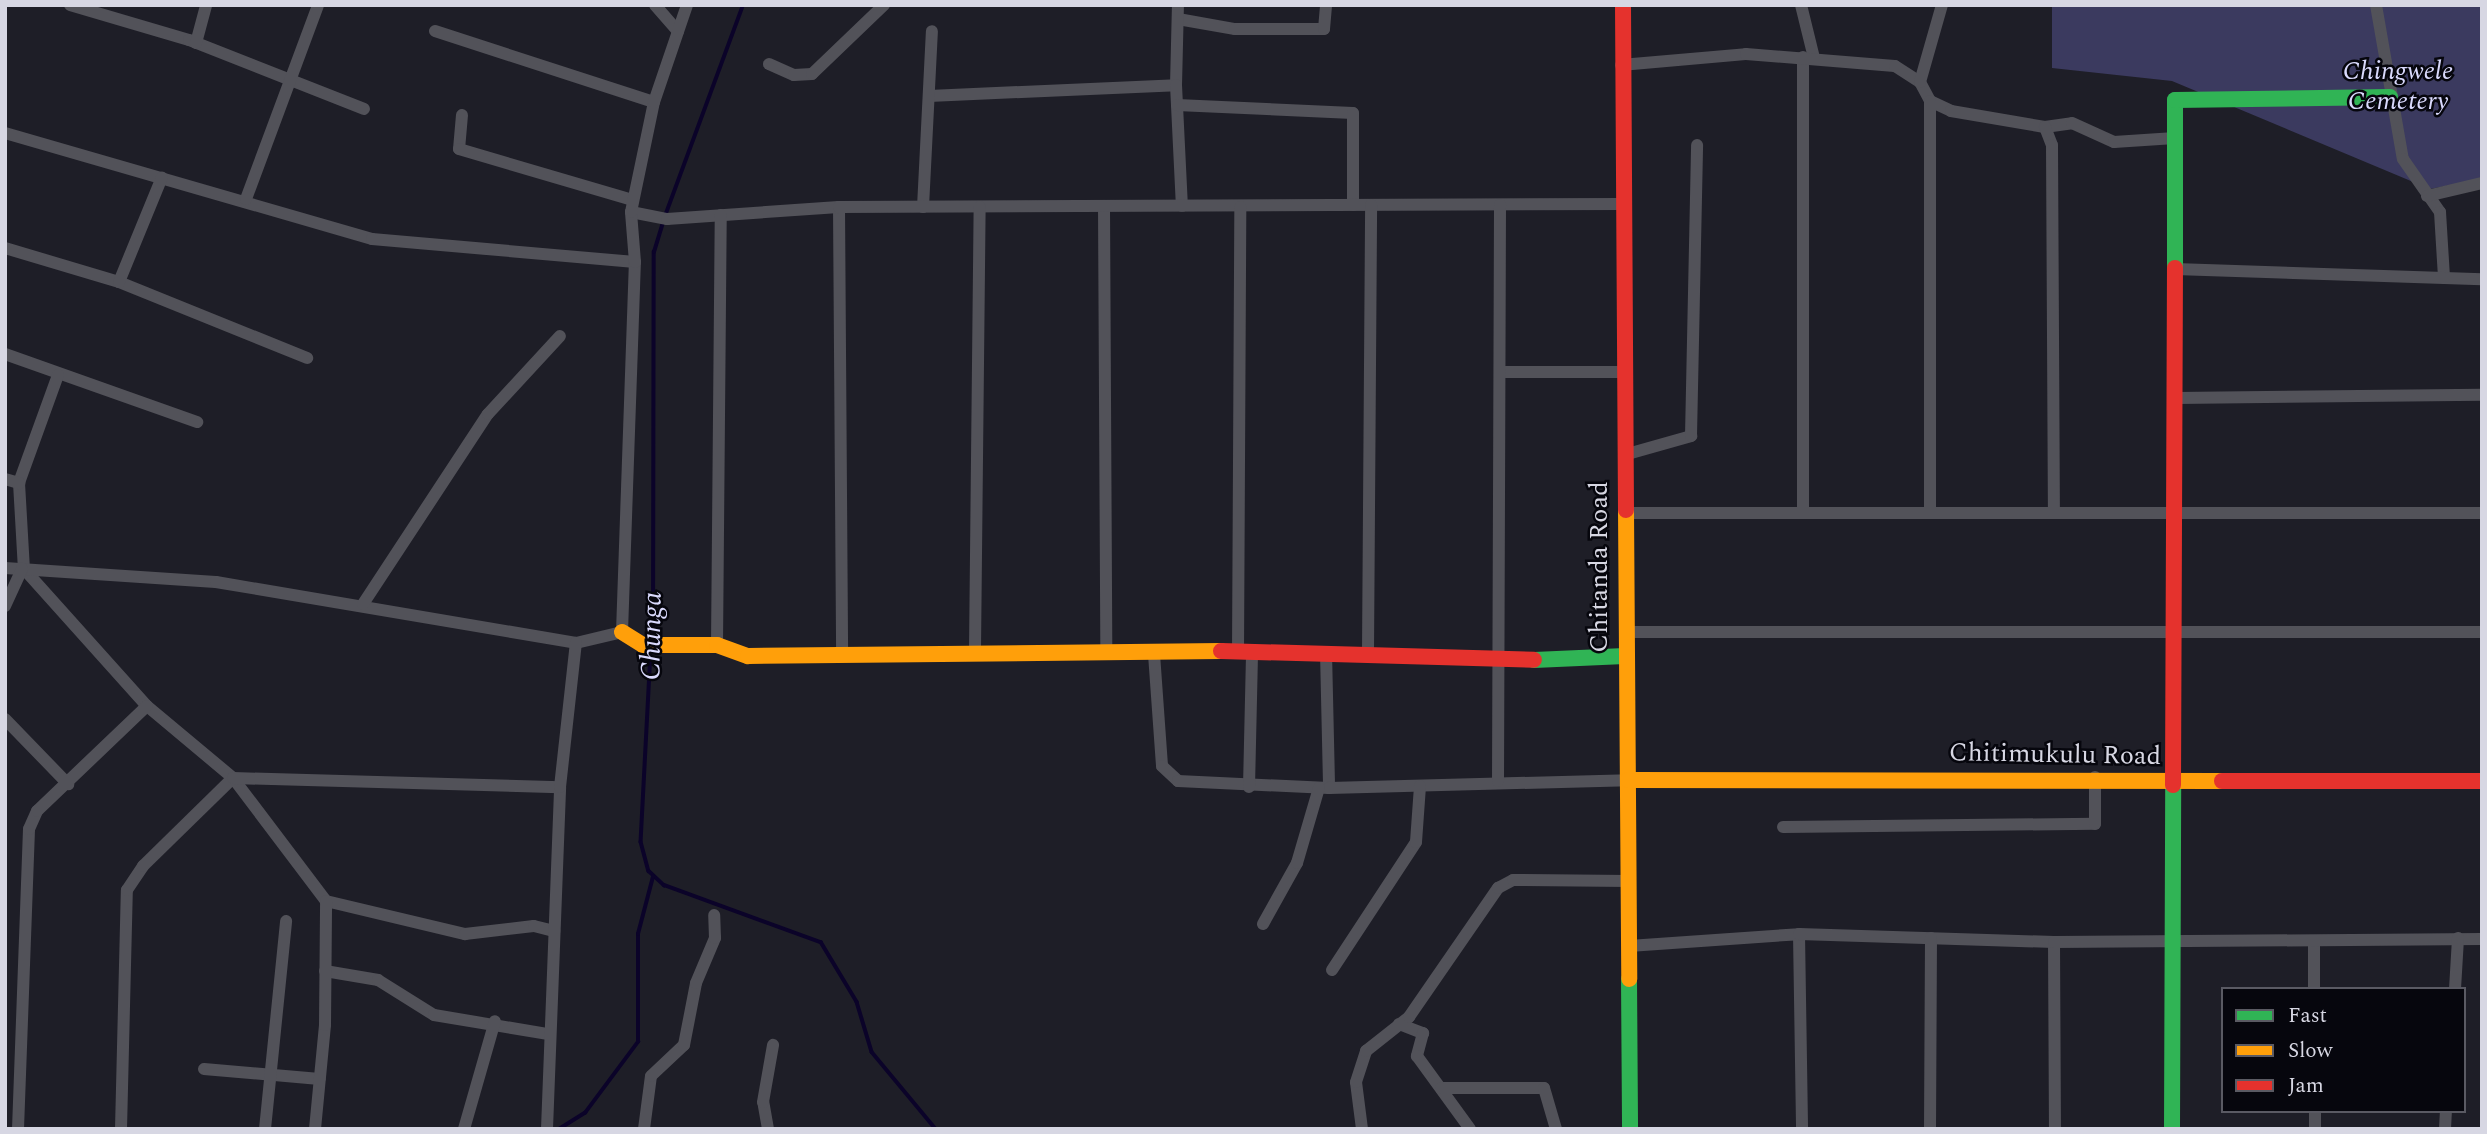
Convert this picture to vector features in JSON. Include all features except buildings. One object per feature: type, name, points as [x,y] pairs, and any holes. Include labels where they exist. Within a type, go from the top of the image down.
[{"type":"street","points":[[70,5],[196,43],[364,109]]},
{"type":"street","points":[[196,43],[206,5]]},
{"type":"street","points":[[246,199],[318,5]]},
{"type":"street","points":[[655,5],[678,31]]},
{"type":"street","points":[[622,632],[635,262],[631,206],[654,102],[687,5]]},
{"type":"street","points":[[769,64],[794,75],[812,74],[884,5]]},
{"type":"street","points":[[1182,206],[1176,85],[1178,12],[1236,29],[1325,29],[1326,5]]},
{"type":"street","name":"Chitanda Road","points":[[1623,5],[1621,65],[1625,204],[1623,372],[1630,1129]]},
{"type":"street","points":[[1801,5],[1808,57],[1803,511]]},
{"type":"street","points":[[1920,82],[1941,5]]},
{"type":"street","points":[[2376,5],[2390,97],[2407,172],[2440,212],[2444,278]]},
{"type":"street","points":[[435,31],[654,102]]},
{"type":"street","points":[[923,207],[932,32]]},
{"type":"street","points":[[1621,65],[1696,55],[1808,57],[1895,66],[1920,82],[1930,101],[1930,512]]},
{"type":"street","points":[[929,96],[1176,85]]},
{"type":"street","points":[[2172,1129],[2172,782],[2176,634],[2175,100],[2390,97]]},
{"type":"street","points":[[1930,101],[2045,127],[2072,123],[2113,142],[2175,138]]},
{"type":"street","points":[[1177,105],[1353,113],[1353,205]]},
{"type":"street","points":[[462,115],[459,149],[662,218],[839,207],[1625,204]]},
{"type":"street","points":[[2045,127],[2052,145],[2054,511]]},
{"type":"street","points":[[5,133],[246,199],[372,239],[635,262]]},
{"type":"street","points":[[1624,455],[1683,441],[1693,426],[1697,145]]},
{"type":"street","points":[[119,282],[162,177]]},
{"type":"street","points":[[2427,196],[2482,183]]},
{"type":"street","points":[[1368,652],[1371,205]]},
{"type":"street","points":[[1498,781],[1503,662],[1500,205]]},
{"type":"street","points":[[975,650],[980,206]]},
{"type":"street","points":[[1104,206],[1106,654]]},
{"type":"street","points":[[839,207],[842,656]]},
{"type":"street","points":[[1240,207],[1249,787]]},
{"type":"street","points":[[717,645],[721,215]]},
{"type":"street","points":[[5,248],[119,282],[307,358]]},
{"type":"street","points":[[2175,269],[2482,279]]},
{"type":"street","points":[[363,604],[488,414],[560,337]]},
{"type":"street","points":[[5,354],[58,375],[197,422]]},
{"type":"street","points":[[1500,372],[1623,372]]},
{"type":"street","points":[[5,606],[23,569],[19,483],[58,375]]},
{"type":"street","points":[[2176,398],[2482,395]]},
{"type":"street","points":[[5,479],[19,483]]},
{"type":"street","points":[[1624,513],[2176,510],[2482,513]]},
{"type":"street","points":[[5,568],[216,582],[363,604],[576,643],[622,632],[643,645],[717,645],[748,656],[842,656],[975,650],[1106,654],[1368,652],[1503,662],[1625,656]]},
{"type":"street","points":[[23,569],[147,706],[233,778],[326,901],[320,1079],[315,1129]]},
{"type":"street","points":[[1626,632],[2482,632]]},
{"type":"street","points":[[547,1129],[548,1034],[560,787],[576,643]]},
{"type":"street","points":[[1263,924],[1297,863],[1324,788],[1326,652]]},
{"type":"street","points":[[1154,654],[1157,725],[1168,775],[1211,787],[1324,788],[1498,781],[1628,780]]},
{"type":"street","points":[[18,1129],[12,1106],[29,829],[37,811],[147,706]]},
{"type":"street","points":[[5,719],[68,784]]},
{"type":"street","points":[[1783,827],[2095,824],[2095,777]]},
{"type":"street","name":"Chitimukulu Road","points":[[1628,780],[2095,777],[2172,782],[2482,781]]},
{"type":"street","points":[[121,1129],[127,890],[143,866],[233,778],[560,787]]},
{"type":"street","points":[[1332,970],[1416,842],[1420,786]]},
{"type":"street","points":[[1362,1129],[1358,1066],[1377,1036],[1399,1024],[1506,882],[1629,881]]},
{"type":"street","points":[[326,901],[465,934],[534,926],[554,931]]},
{"type":"street","points":[[644,1129],[651,1076],[684,1045],[696,983],[715,938],[714,915]]},
{"type":"street","points":[[265,1129],[268,1073],[286,921]]},
{"type":"street","points":[[1629,946],[1799,934],[2054,942],[2482,939]]},
{"type":"street","points":[[1799,934],[1802,1129]]},
{"type":"street","points":[[1930,1129],[1931,938]]},
{"type":"street","points":[[2455,987],[2458,938]]},
{"type":"street","points":[[2314,941],[2314,987]]},
{"type":"street","points":[[2054,942],[2055,1129]]},
{"type":"street","points":[[325,971],[378,980],[434,1015],[495,1021],[548,1034]]},
{"type":"street","points":[[464,1129],[495,1021]]},
{"type":"street","points":[[1399,1024],[1423,1033],[1417,1056],[1469,1129]]},
{"type":"street","points":[[768,1129],[763,1102],[773,1045]]},
{"type":"street","points":[[204,1069],[320,1079]]},
{"type":"street","points":[[1441,1088],[1544,1088],[1556,1129]]},
{"type":"green space","name":"Chingwele Cemetery","points":[[2052,5],[2482,5],[2482,179],[2430,189],[2172,81],[2052,68]]},
{"type":"waterway","name":"Chunga","points":[[665,216],[743,5]]},
{"type":"waterway","name":"Chunga","points":[[653,641],[654,252],[663,223]]},
{"type":"waterway","name":"Chunga","points":[[651,652],[641,842],[649,871],[664,885],[821,942],[857,1002],[872,1052],[936,1129]]},
{"type":"waterway","points":[[559,1129],[585,1113],[638,1042],[638,934],[653,877]]},
{"type":"traffic: fast","points":[[2175,268],[2175,100],[2390,97]]},
{"type":"traffic: fast","points":[[1534,660],[1625,656]]},
{"type":"traffic: fast","points":[[2172,1129],[2173,785]]},
{"type":"traffic: fast","points":[[1629,979],[1630,1129]]},
{"type":"traffic: slow","points":[[1626,510],[1629,979]]},
{"type":"traffic: slow","points":[[622,632],[643,645],[717,645],[748,656],[1221,651]]},
{"type":"traffic: slow","points":[[1628,780],[2222,781]]},
{"type":"traffic: jam","points":[[1623,5],[1626,510]]},
{"type":"traffic: jam","points":[[2173,785],[2175,268]]},
{"type":"traffic: jam","points":[[1221,651],[1534,660]]},
{"type":"traffic: jam","points":[[2222,781],[2482,781]]}]
